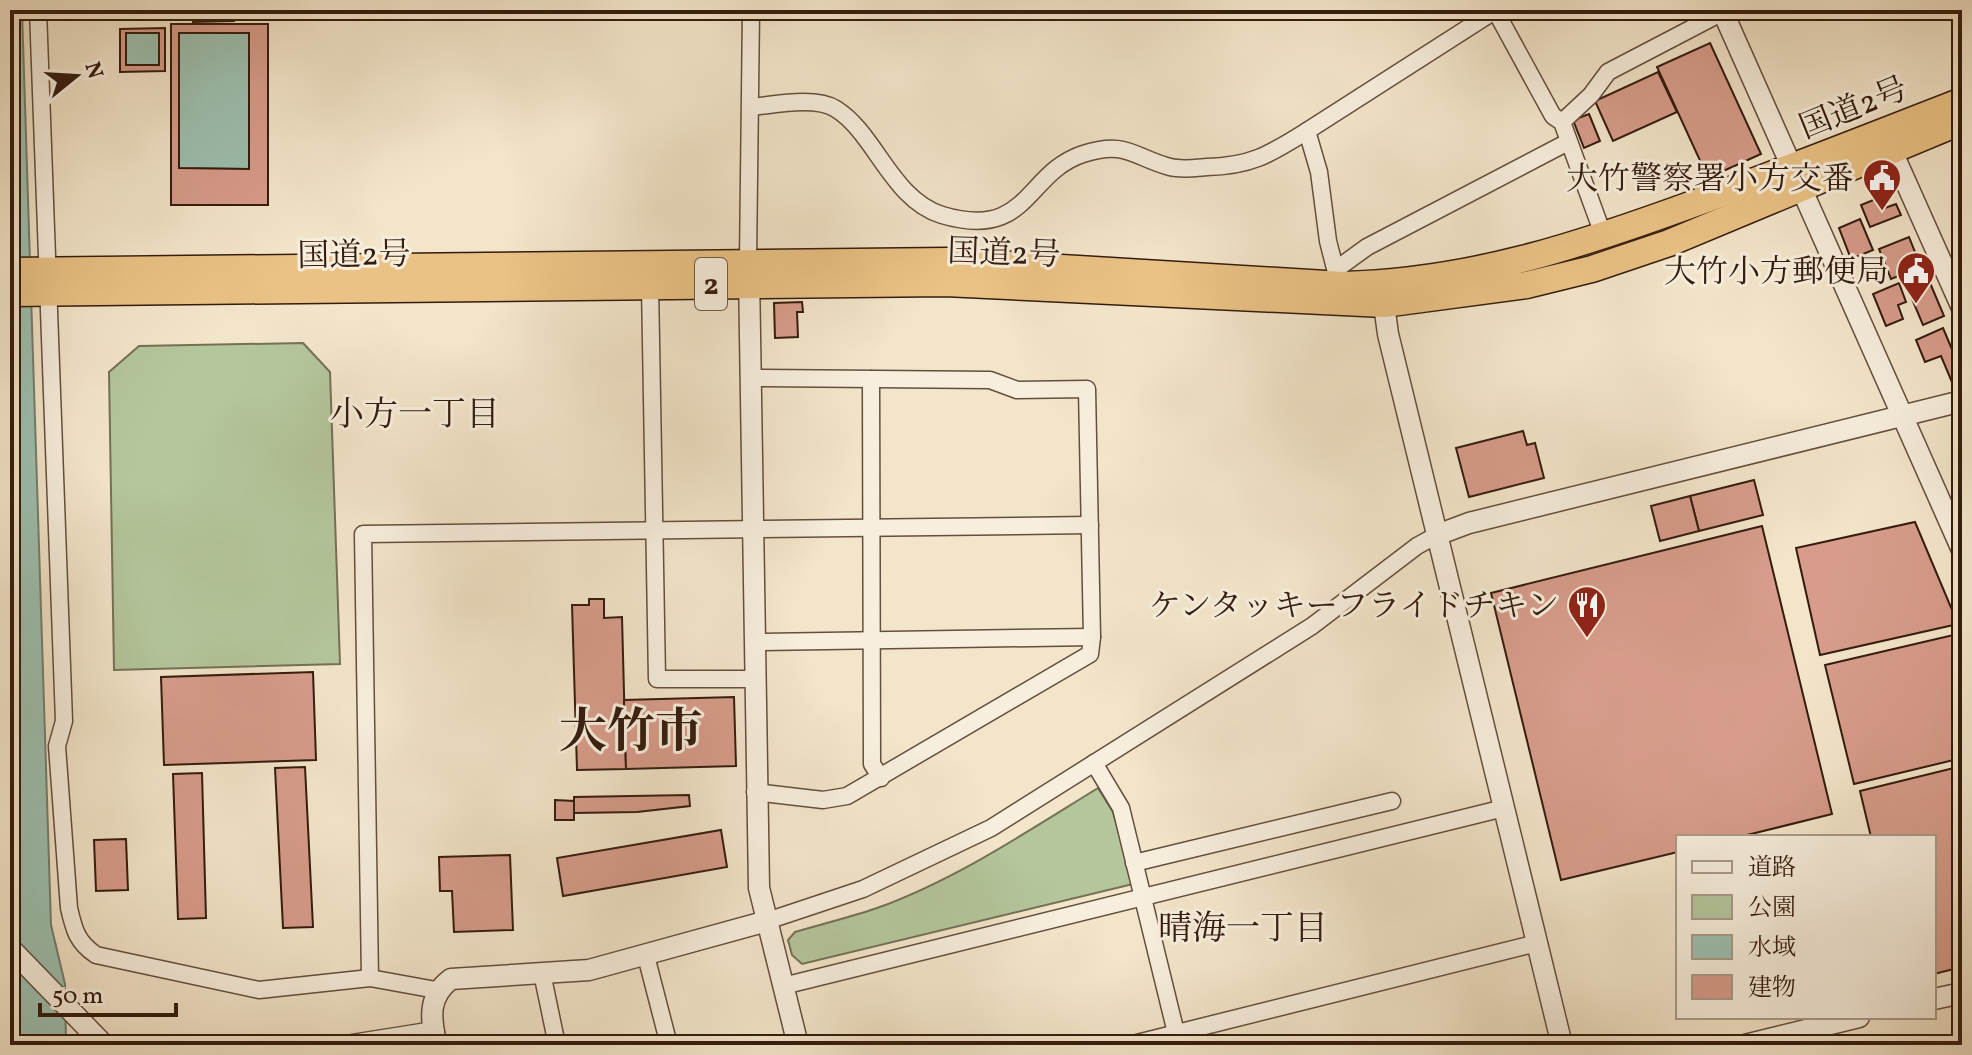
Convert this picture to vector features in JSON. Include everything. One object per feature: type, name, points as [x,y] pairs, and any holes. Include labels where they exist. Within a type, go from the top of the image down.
[{"type":"highway","name":"国道2号","points":[[10,293],[43,281],[749,272],[947,261],[1340,286],[1383,294],[1527,285],[1592,269],[1669,243],[1962,101]]},
{"type":"highway","name":"国道2号","points":[[1383,294],[1604,237],[1891,149],[1962,121]]},
{"type":"highway","name":"国道2号","points":[[10,271],[43,281],[650,285],[749,272]]},
{"type":"street","points":[[38,10],[43,281],[64,721],[57,746],[69,908],[75,934],[81,945],[96,955],[259,990],[370,978],[436,990]]},
{"type":"street","points":[[751,10],[749,272],[755,792],[759,888],[798,1045]]},
{"type":"street","points":[[751,107],[817,103],[835,108],[905,190],[924,207],[940,215],[979,221],[1016,209],[1058,167],[1081,154],[1112,147],[1130,149],[1175,168],[1239,167],[1259,161],[1496,10],[1553,116],[1562,122],[1604,237]]},
{"type":"street","points":[[1562,122],[1591,95],[1608,72],[1722,11],[1962,550]]},
{"type":"street","points":[[1307,131],[1325,198],[1328,241],[1340,286]]},
{"type":"street","points":[[1340,286],[1367,247],[1568,142]]},
{"type":"street","points":[[1891,149],[1962,308]]},
{"type":"street","points":[[650,285],[657,679],[754,679]]},
{"type":"street","points":[[1383,294],[1437,535],[1562,1045]]},
{"type":"street","points":[[751,378],[990,380],[1017,390],[1087,389],[1092,637],[1090,654],[847,796],[823,800],[755,792]]},
{"type":"street","points":[[871,379],[872,764],[881,778]]},
{"type":"street","points":[[352,1045],[435,1038],[431,1003],[436,990],[451,979],[589,970],[767,921],[863,889],[921,865],[991,828],[1312,626],[1417,546],[1437,535],[1469,523],[1904,418],[1962,401]]},
{"type":"street","points":[[370,978],[363,534],[1090,525]]},
{"type":"street","points":[[754,642],[1092,637]]},
{"type":"street","points":[[1094,763],[1121,808],[1177,1039]]},
{"type":"street","points":[[1134,863],[1392,801]]},
{"type":"street","points":[[783,986],[1142,900],[1504,808]]},
{"type":"street","points":[[1129,1045],[1177,1039],[1537,943]]},
{"type":"street","points":[[10,948],[104,1045]]},
{"type":"street","points":[[646,956],[669,1045]]},
{"type":"street","points":[[542,973],[557,1045]]},
{"type":"street","points":[[1936,999],[1962,993]]},
{"type":"street","points":[[1745,1045],[1851,1019]]},
{"type":"green space","points":[[303,343],[330,372],[340,664],[114,670],[109,372],[139,346]]},
{"type":"green space","points":[[1098,788],[1113,812],[1133,884],[802,964],[792,955],[788,940],[795,932],[906,897],[990,854]]},
{"type":"water","points":[[10,10],[22,10],[51,925],[65,984],[66,1045],[10,1045]]},
{"type":"water","points":[[126,33],[159,33],[159,65],[126,65]]},
{"type":"water","points":[[179,33],[249,33],[249,169],[179,168]]},
{"type":"building","points":[[193,10],[234,10],[234,21],[193,22]]},
{"type":"building","points":[[171,24],[268,24],[268,205],[171,205]],"holes":[[[179,33],[249,33],[249,169],[179,168]]]},
{"type":"building","points":[[165,28],[165,71],[120,72],[120,29]],"holes":[[[126,33],[159,33],[159,65],[126,65]]]},
{"type":"building","points":[[1710,43],[1761,154],[1708,178],[1657,67]]},
{"type":"building","points":[[1658,72],[1677,112],[1613,141],[1595,101]]},
{"type":"building","points":[[1589,114],[1600,141],[1584,148],[1573,120]]},
{"type":"building","name":"大竹警察署小方交番","points":[[1878,198],[1882,209],[1896,204],[1901,215],[1870,227],[1861,205]]},
{"type":"building","points":[[1860,219],[1873,250],[1851,259],[1839,228]]},
{"type":"building","points":[[1909,237],[1921,267],[1891,279],[1879,249]]},
{"type":"building","points":[[1925,271],[1944,316],[1923,325],[1904,280]]},
{"type":"building","points":[[1899,283],[1906,302],[1898,305],[1903,319],[1886,326],[1873,294]]},
{"type":"building","points":[[802,302],[803,312],[797,312],[798,337],[775,338],[774,303]]},
{"type":"building","points":[[1943,328],[1962,373],[1962,384],[1954,387],[1941,356],[1925,362],[1916,340]]},
{"type":"building","points":[[1523,431],[1527,445],[1535,443],[1544,478],[1469,497],[1456,448]]},
{"type":"building","points":[[1754,480],[1763,515],[1699,531],[1690,496]]},
{"type":"building","points":[[1690,496],[1699,531],[1660,541],[1651,506]]},
{"type":"building","points":[[1915,522],[1958,624],[1820,655],[1796,548]]},
{"type":"building","points":[[1762,526],[1832,814],[1747,835],[1676,835],[1676,852],[1561,880],[1491,593]]},
{"type":"building","points":[[589,599],[604,599],[604,618],[622,617],[626,769],[577,770],[572,605],[589,605]]},
{"type":"building","points":[[1962,633],[1962,758],[1854,784],[1825,665]]},
{"type":"building","points":[[313,672],[316,760],[164,765],[161,677]]},
{"type":"building","points":[[734,697],[736,766],[626,769],[624,700]]},
{"type":"building","points":[[1962,766],[1962,967],[1936,974],[1936,835],[1871,835],[1860,791]]},
{"type":"building","points":[[305,767],[313,927],[283,928],[275,768]]},
{"type":"building","points":[[202,773],[206,918],[178,919],[173,774]]},
{"type":"building","points":[[689,795],[690,806],[637,812],[574,813],[574,797]]},
{"type":"building","points":[[555,800],[574,801],[574,820],[555,820]]},
{"type":"building","points":[[721,830],[727,867],[563,896],[557,858]]},
{"type":"building","points":[[126,839],[128,890],[96,891],[94,840]]},
{"type":"building","points":[[510,855],[513,930],[454,932],[452,891],[440,891],[439,857]]},
{"type":"place","name":"大竹警察署小方交番","points":[[1882,212]]},
{"type":"place","name":"大竹小方郵便局","points":[[1916,305]]},
{"type":"place","name":"ケンタッキーフライドチキン","points":[[1587,639]]},
{"type":"district","name":"小方一丁目","points":[[415,413]]},
{"type":"district","name":"大竹市","points":[[631,730]]},
{"type":"district","name":"晴海一丁目","points":[[1243,927]]}]
